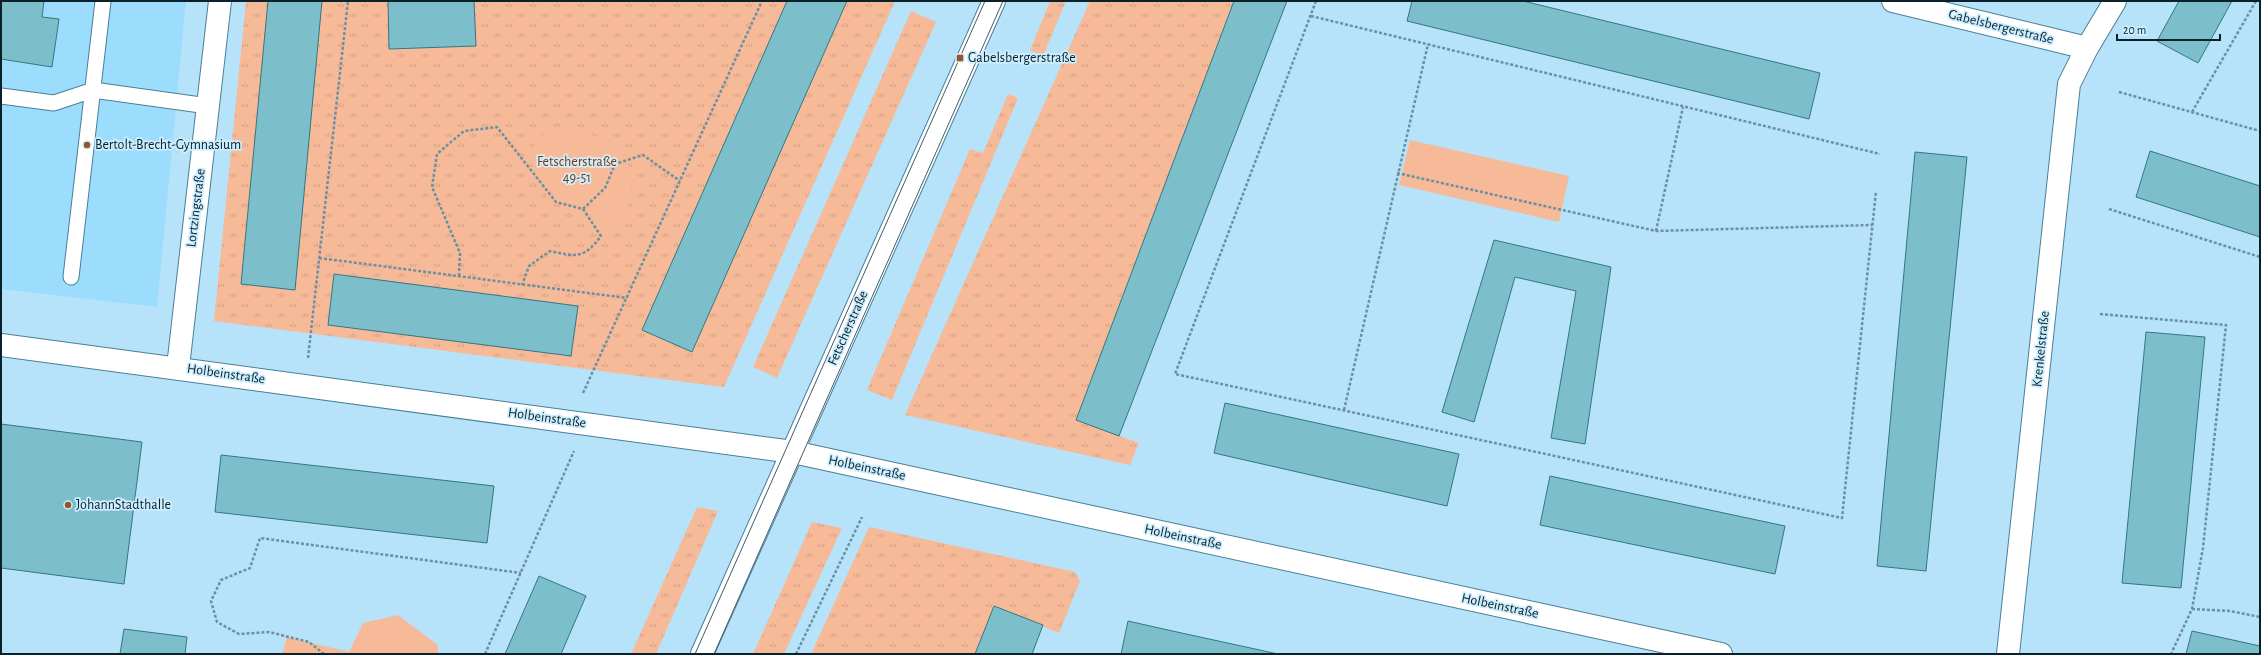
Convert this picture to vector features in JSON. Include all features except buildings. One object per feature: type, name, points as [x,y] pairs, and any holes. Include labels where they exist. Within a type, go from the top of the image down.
[{"type":"street","name":"Lortzingstraße","points":[[178,367],[220,1]]},
{"type":"street","name":"Fetscherstraße","points":[[702,654],[994,1]]},
{"type":"street","name":"Gabelsbergerstraße","points":[[1893,1],[2087,48]]},
{"type":"street","name":"Krenkelstraße","points":[[2008,654],[2069,84],[2087,48],[2115,1]]},
{"type":"street","name":"Holbeinstraße","points":[[1,345],[305,384],[793,452],[1721,654]]},
{"type":"lane","points":[[71,277],[103,1]]},
{"type":"lane","points":[[1,96],[54,103],[93,90],[208,106]]},
{"type":"path","points":[[305,384],[348,1]]},
{"type":"path","points":[[486,654],[521,573],[626,298],[762,1]]},
{"type":"path","points":[[1316,1],[1175,374],[1842,518],[1876,192]]},
{"type":"path","points":[[2192,112],[2256,1]]},
{"type":"path","points":[[1311,16],[1880,154]]},
{"type":"path","points":[[1344,410],[1428,44]]},
{"type":"path","points":[[2119,92],[2260,132]]},
{"type":"path","points":[[1656,231],[1683,107]]},
{"type":"path","points":[[459,276],[460,253],[432,187],[438,154],[464,131],[497,127],[556,202],[583,209],[601,236],[590,250],[572,256],[550,251],[529,266],[522,285]]},
{"type":"path","points":[[583,209],[604,188],[615,164],[643,155],[680,181]]},
{"type":"path","points":[[1398,173],[1656,231],[1872,225]]},
{"type":"path","points":[[2109,209],[2260,257]]},
{"type":"path","points":[[319,258],[626,298]]},
{"type":"path","points":[[2100,314],[2226,325],[2203,548],[2192,609],[2171,654]]},
{"type":"path","points":[[796,654],[862,518]]},
{"type":"path","points":[[324,654],[308,642],[269,632],[239,634],[217,622],[211,601],[221,580],[250,568],[260,538],[521,573]]},
{"type":"path","points":[[2192,609],[2230,611],[2260,618]]},
{"type":"shaded area","name":"Bertolt-Brecht-Gymnasium","points":[[1,1],[186,1],[157,307],[1,289]]},
{"type":"green space","points":[[246,1],[895,1],[724,387],[214,321]]},
{"type":"green space","points":[[1050,1],[1066,1],[1043,56],[1030,50]]},
{"type":"green space","points":[[1090,1],[1234,1],[1076,420],[1139,443],[1130,465],[905,415]]},
{"type":"green space","points":[[911,11],[936,22],[777,378],[753,367]]},
{"type":"green space","points":[[1008,94],[1018,98],[892,400],[867,390],[970,149],[983,153]]},
{"type":"green space","name":"Fetscherstraße 49-51","points":[[570,126],[587,132],[604,141],[619,153],[630,168],[632,174],[631,190],[625,216],[620,229],[593,231],[584,224],[576,210],[548,197],[538,183],[533,167],[532,150],[538,139],[553,127]]},
{"type":"green space","points":[[1410,140],[1569,176],[1559,222],[1399,185]]},
{"type":"green space","points":[[697,507],[718,511],[656,654],[631,654]]},
{"type":"green space","points":[[812,522],[842,528],[784,654],[753,654]]},
{"type":"green space","points":[[869,527],[1075,572],[1080,581],[1059,633],[994,606],[975,654],[811,654]]},
{"type":"green space","points":[[398,615],[438,645],[438,654],[282,654],[287,637],[349,652],[363,623]]},
{"type":"tram line","points":[[695,654],[985,1]]},
{"type":"tram line","points":[[714,654],[1003,1]]},
{"type":"place","name":"Gabelsbergerstraße","points":[[960,58]]},
{"type":"place","name":"Bertolt-Brecht-Gymnasium","points":[[87,145]]},
{"type":"place","name":"JohannStadthalle","points":[[68,505]]}]
